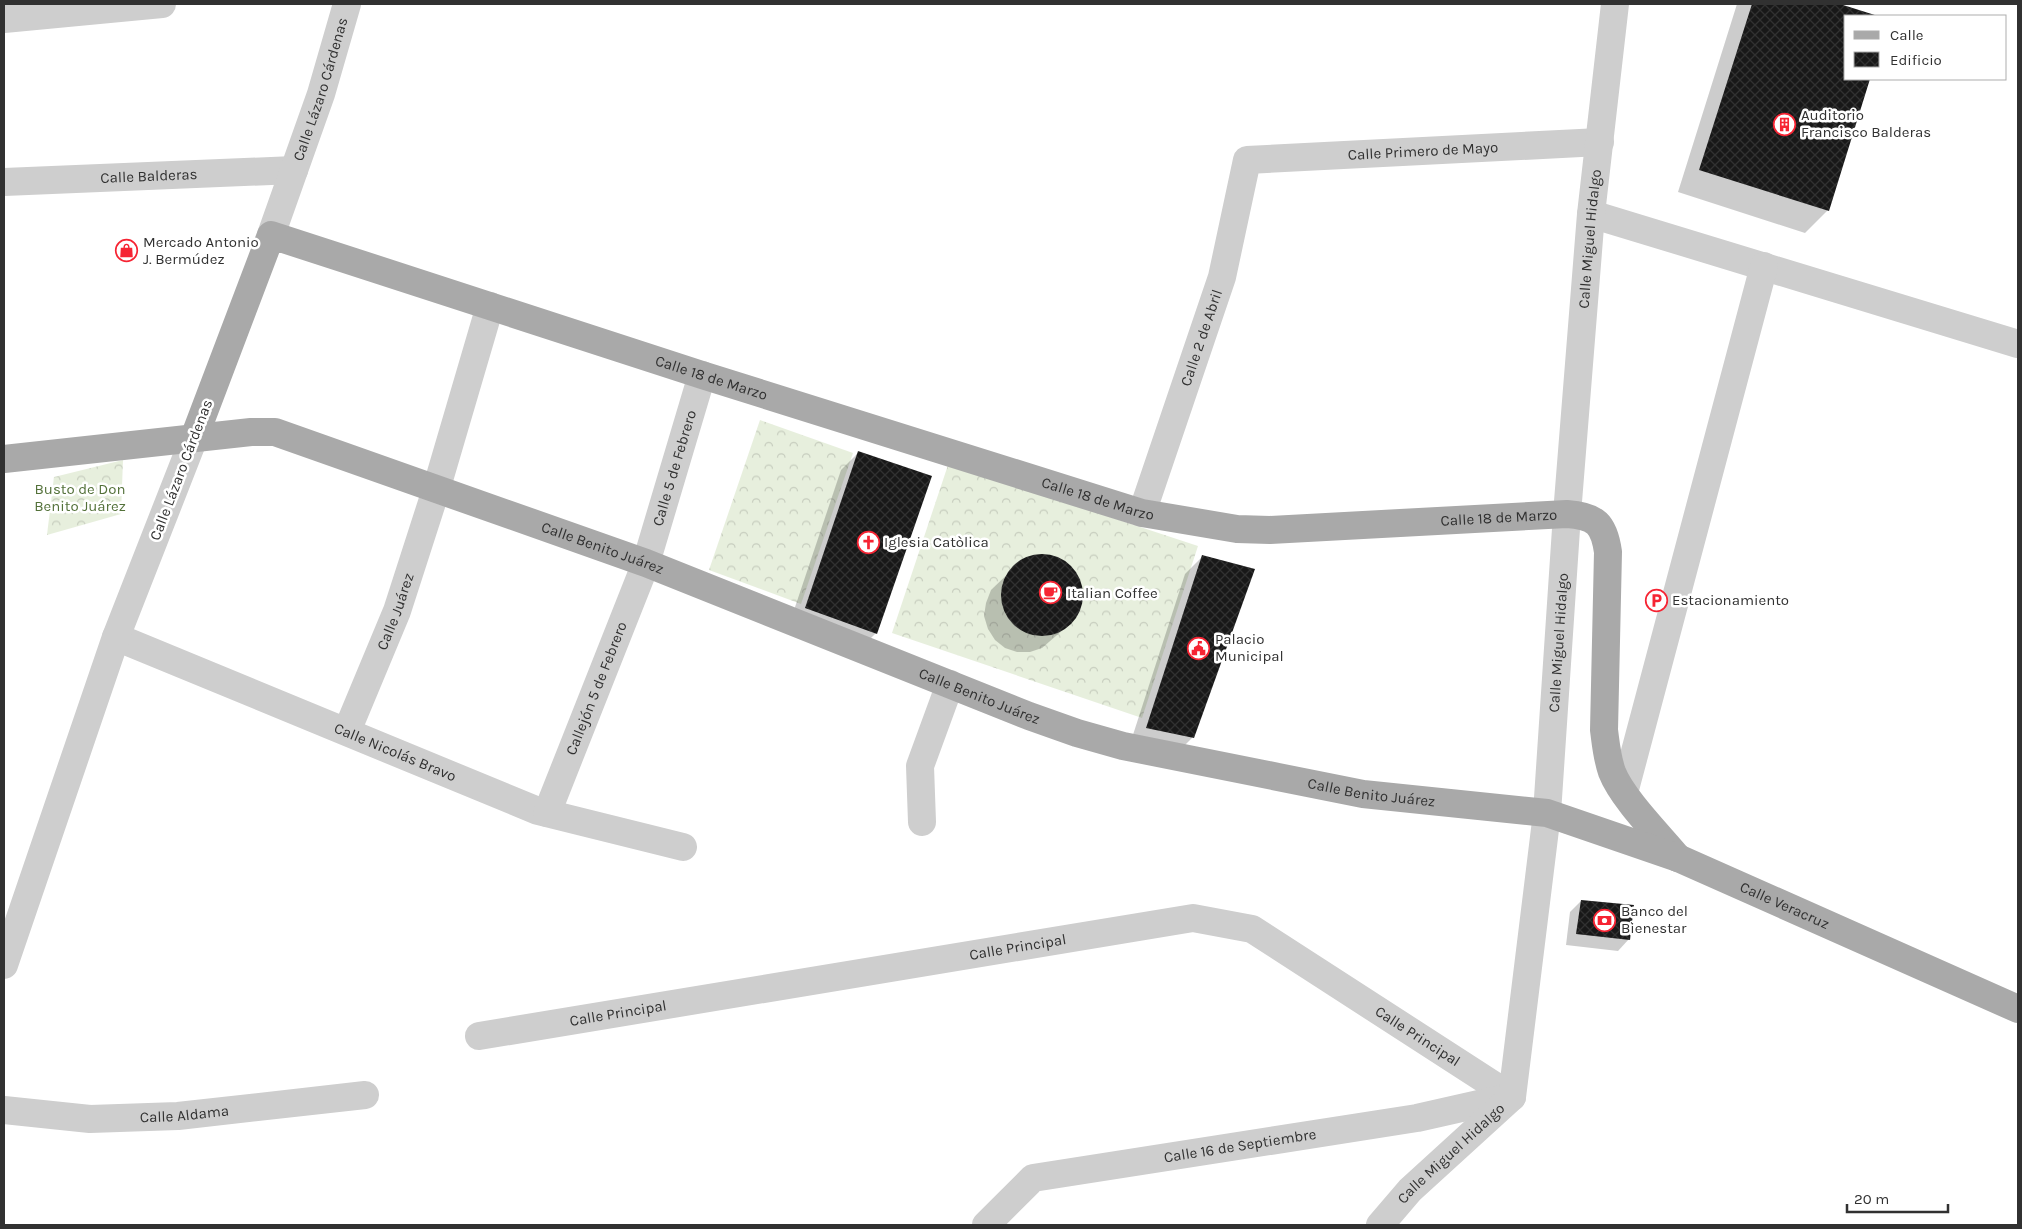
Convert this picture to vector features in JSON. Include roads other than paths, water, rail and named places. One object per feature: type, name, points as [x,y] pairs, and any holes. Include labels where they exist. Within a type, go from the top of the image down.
[{"type":"main road","name":"Calle 18 de Marzo","points":[[271,235],[702,375],[1142,513],[1237,529],[1270,530],[1567,514],[1590,518],[1599,524],[1606,535],[1608,552],[1604,730],[1606,754],[1613,774],[1624,793],[1678,858]]},
{"type":"main road","name":"Calle Lázaro Cárdenas","points":[[194,438],[271,235]]},
{"type":"main road","name":"Calle Benito Juárez","points":[[4,459],[251,432],[275,432],[646,563],[1077,733],[1123,746],[1363,794],[1547,813]]},
{"type":"main road","name":"Calle Veracruz","points":[[1547,813],[1678,858],[2018,1009]]},
{"type":"street","points":[[4,19],[162,4]]},
{"type":"street","name":"Calle Lázaro Cárdenas","points":[[271,235],[321,94],[347,4]]},
{"type":"street","name":"Calle Miguel Hidalgo","points":[[1380,1225],[1410,1190],[1512,1097],[1547,813],[1567,514],[1591,214],[1615,4]]},
{"type":"street","name":"Calle Primero de Mayo","points":[[1247,160],[1600,142]]},
{"type":"street","name":"Calle 2 de Abril","points":[[1142,513],[1222,277],[1247,160]]},
{"type":"street","name":"Calle Balderas","points":[[4,182],[294,170]]},
{"type":"street","points":[[1591,214],[2018,344]]},
{"type":"street","points":[[1624,793],[1764,266]]},
{"type":"street","points":[[436,490],[490,306]]},
{"type":"street","name":"Calle 5 de Febrero","points":[[646,563],[702,375]]},
{"type":"street","name":"Calle Lázaro Cárdenas","points":[[4,965],[9,934],[116,637],[194,438]]},
{"type":"street","name":"Calle Juárez","points":[[347,731],[397,610],[436,490]]},
{"type":"street","name":"Callejón 5 de Febrero","points":[[547,813],[646,563]]},
{"type":"street","name":"Calle Nicolás Bravo","points":[[116,637],[547,813],[683,847]]},
{"type":"street","points":[[922,822],[920,766],[950,684]]},
{"type":"street","name":"Calle Principal","points":[[479,1036],[1193,918],[1252,929],[1512,1097]]},
{"type":"street","name":"Calle Aldama","points":[[4,1110],[90,1118],[178,1116],[365,1095]]},
{"type":"street","name":"Calle 16 de Septiembre","points":[[986,1225],[1033,1178],[1417,1118],[1512,1097]]},
{"type":"place","name":"Auditorio Francisco Balderas","points":[[1785,124]]},
{"type":"place","name":"Mercado Antonio J. Bermúdez","points":[[127,251]]},
{"type":"place","name":"Iglesia Catòlica","points":[[868,542]]},
{"type":"place","name":"Italian Coffee","points":[[1051,593]]},
{"type":"place","name":"Estacionamiento","points":[[1656,600]]},
{"type":"place","name":"Palacio Municipal","points":[[1199,648]]},
{"type":"place","name":"Banco del Bienestar","points":[[1605,920]]},
{"type":"park label","name":"Busto de Don Benito Juárez","points":[[80,498]]}]
